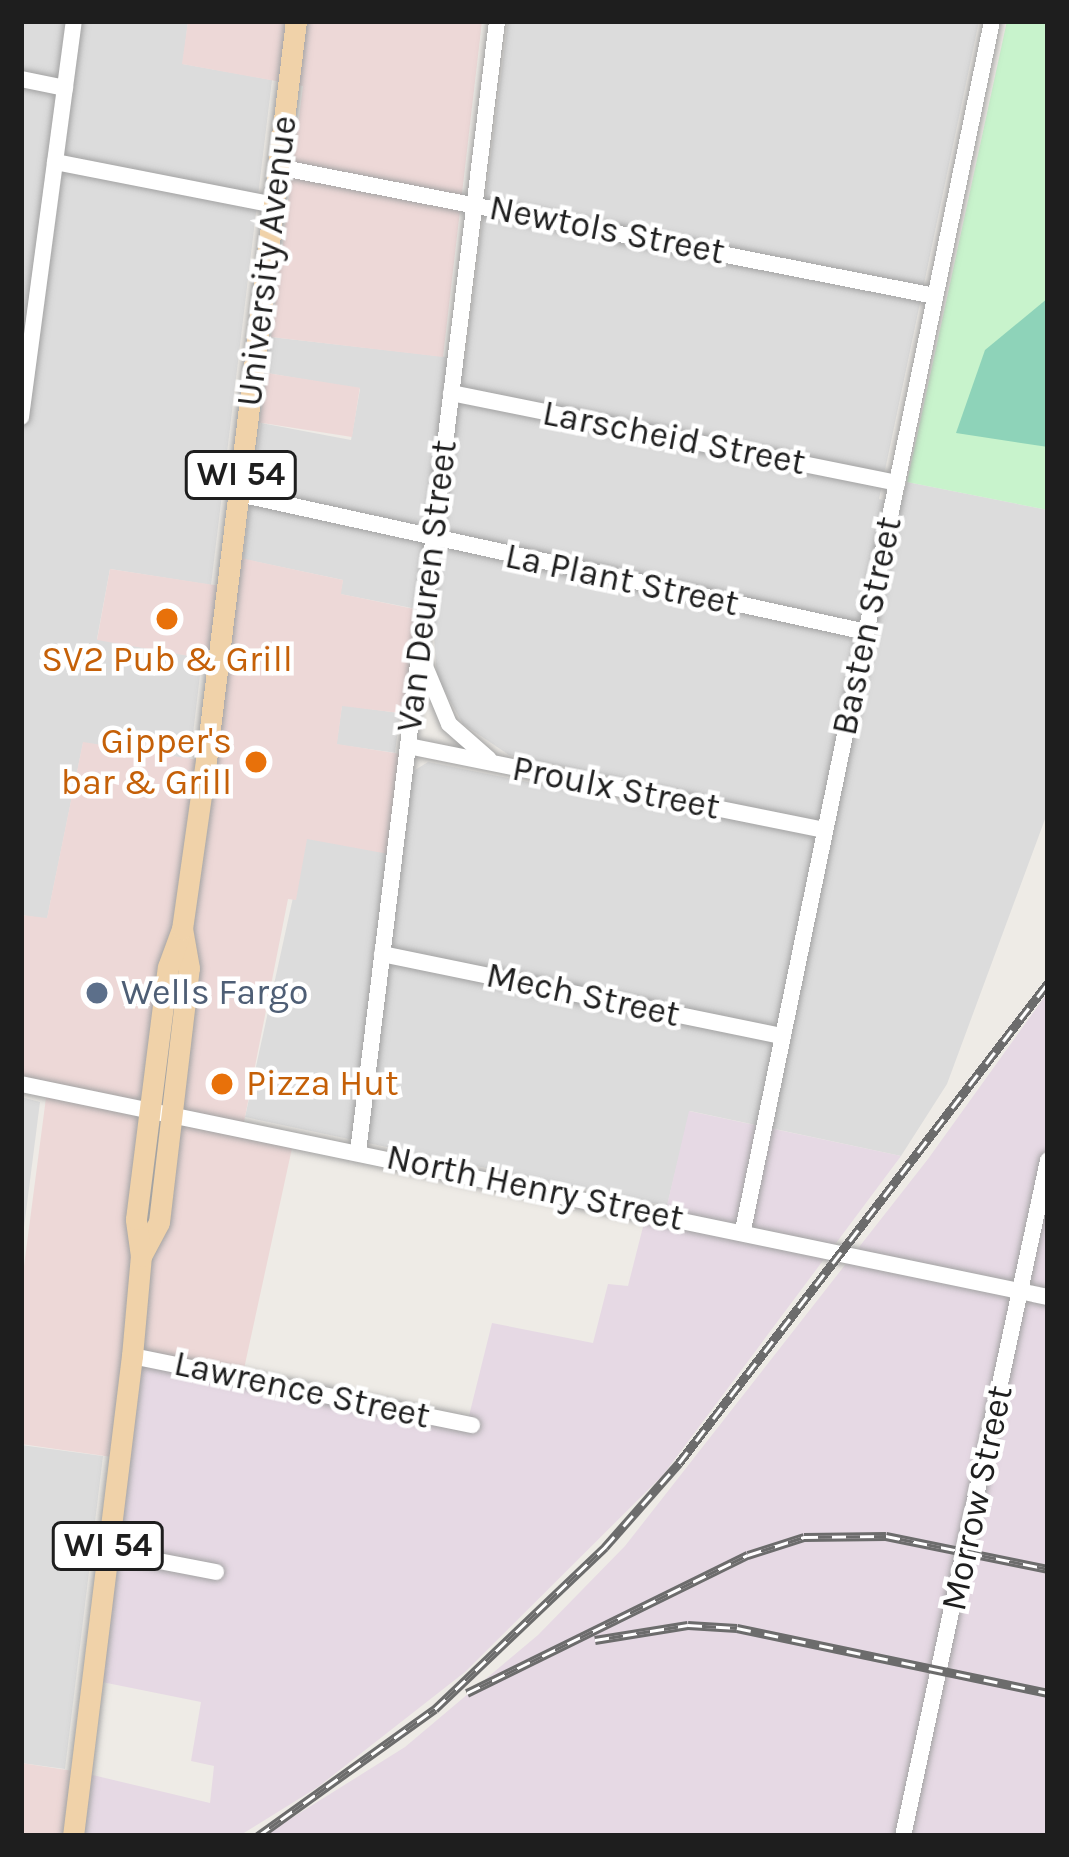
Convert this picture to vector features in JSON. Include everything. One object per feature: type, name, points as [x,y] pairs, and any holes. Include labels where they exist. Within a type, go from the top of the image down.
[{"type":"main road","name":"University Avenue","points":[[73,1836],[133,1356],[141,1256],[159,1222],[161,1111],[189,968],[182,929],[296,21]]},
{"type":"street","points":[[21,417],[74,21]]},
{"type":"street","name":"Van Deuren Street","points":[[358,1152],[497,21]]},
{"type":"street","name":"Basten Street","points":[[743,1230],[992,21]]},
{"type":"street","points":[[21,80],[65,88]]},
{"type":"street","points":[[55,162],[274,205]]},
{"type":"street","name":"Newtols Street","points":[[278,167],[935,296]]},
{"type":"street","name":"Larscheid Street","points":[[451,393],[896,483]]},
{"type":"street","name":"La Plant Street","points":[[239,494],[433,541],[866,632]]},
{"type":"street","points":[[421,642],[449,724],[506,766]]},
{"type":"street","name":"Proulx Street","points":[[408,746],[825,830]]},
{"type":"street","name":"Mech Street","points":[[382,954],[783,1036]]},
{"type":"street","name":"North Henry Street","points":[[21,1084],[743,1230],[1048,1297]]},
{"type":"street","name":"Morrow Street","points":[[903,1836],[1048,1160]]},
{"type":"street","name":"Lawrence Street","points":[[133,1356],[472,1425]]},
{"type":"street","points":[[107,1551],[216,1572]]},
{"type":"shaded area","points":[[21,21],[188,21],[183,64],[272,80],[211,585],[110,569],[97,639],[202,658],[190,759],[83,743],[47,919],[21,915]]},
{"type":"shaded area","points":[[188,21],[482,21],[443,357],[271,337],[303,86],[182,64]]},
{"type":"shaded area","points":[[508,21],[979,21],[879,499],[901,504],[907,482],[1048,510],[1048,811],[947,1084],[901,1156],[690,1111],[667,1206],[245,1117],[306,838],[428,762],[647,806],[650,785],[509,755],[463,724],[437,677],[432,612],[340,594],[343,580],[243,559],[261,423],[351,440],[360,389],[267,373],[271,337],[465,359]]},
{"type":"shaded area","points":[[267,373],[360,388],[352,437],[259,422]]},
{"type":"shaded area","points":[[231,556],[343,580],[341,594],[424,611],[413,703],[400,713],[342,706],[337,744],[407,755],[394,855],[307,839],[296,900],[288,899],[243,1127],[294,1139],[242,1378],[119,1458],[21,1444],[21,1289],[47,1090],[21,1084],[21,915],[47,918],[83,742],[205,761],[218,661],[97,640],[110,569],[227,587]]},
{"type":"shaded area","points":[[342,705],[400,713],[395,753],[336,745]]},
{"type":"shaded area","points":[[1048,992],[1048,1836],[263,1836],[405,1747],[538,1635],[625,1546],[928,1159]]},
{"type":"shaded area","points":[[21,1097],[40,1102],[21,1251]]},
{"type":"shaded area","points":[[689,1111],[901,1156],[663,1475],[465,1672],[318,1787],[239,1836],[73,1836],[80,1772],[210,1803],[214,1766],[191,1761],[201,1702],[92,1680],[132,1356],[467,1424],[492,1323],[593,1343],[608,1284],[628,1286],[647,1211],[665,1214]]},
{"type":"shaded area","points":[[21,1445],[103,1456],[65,1769],[21,1763]]},
{"type":"shaded area","points":[[21,1763],[80,1772],[73,1836],[21,1836]]},
{"type":"green space","points":[[1007,21],[1048,21],[1048,510],[907,482]]},
{"type":"green space","points":[[1048,298],[1048,447],[956,433],[985,350]]},
{"type":"railway","points":[[258,1836],[435,1709],[605,1547],[679,1463],[1048,983]]},
{"type":"railway","points":[[467,1693],[748,1555],[804,1537],[886,1536],[1048,1569]]},
{"type":"railway","points":[[595,1640],[688,1625],[737,1628],[1048,1693]]},
{"type":"place","name":"SV2 Pub & Grill","points":[[167,619]]},
{"type":"place","name":"Gipper's bar & Grill","points":[[256,762]]},
{"type":"place","name":"Wells Fargo","points":[[97,993]]},
{"type":"place","name":"Pizza Hut","points":[[222,1084]]}]
